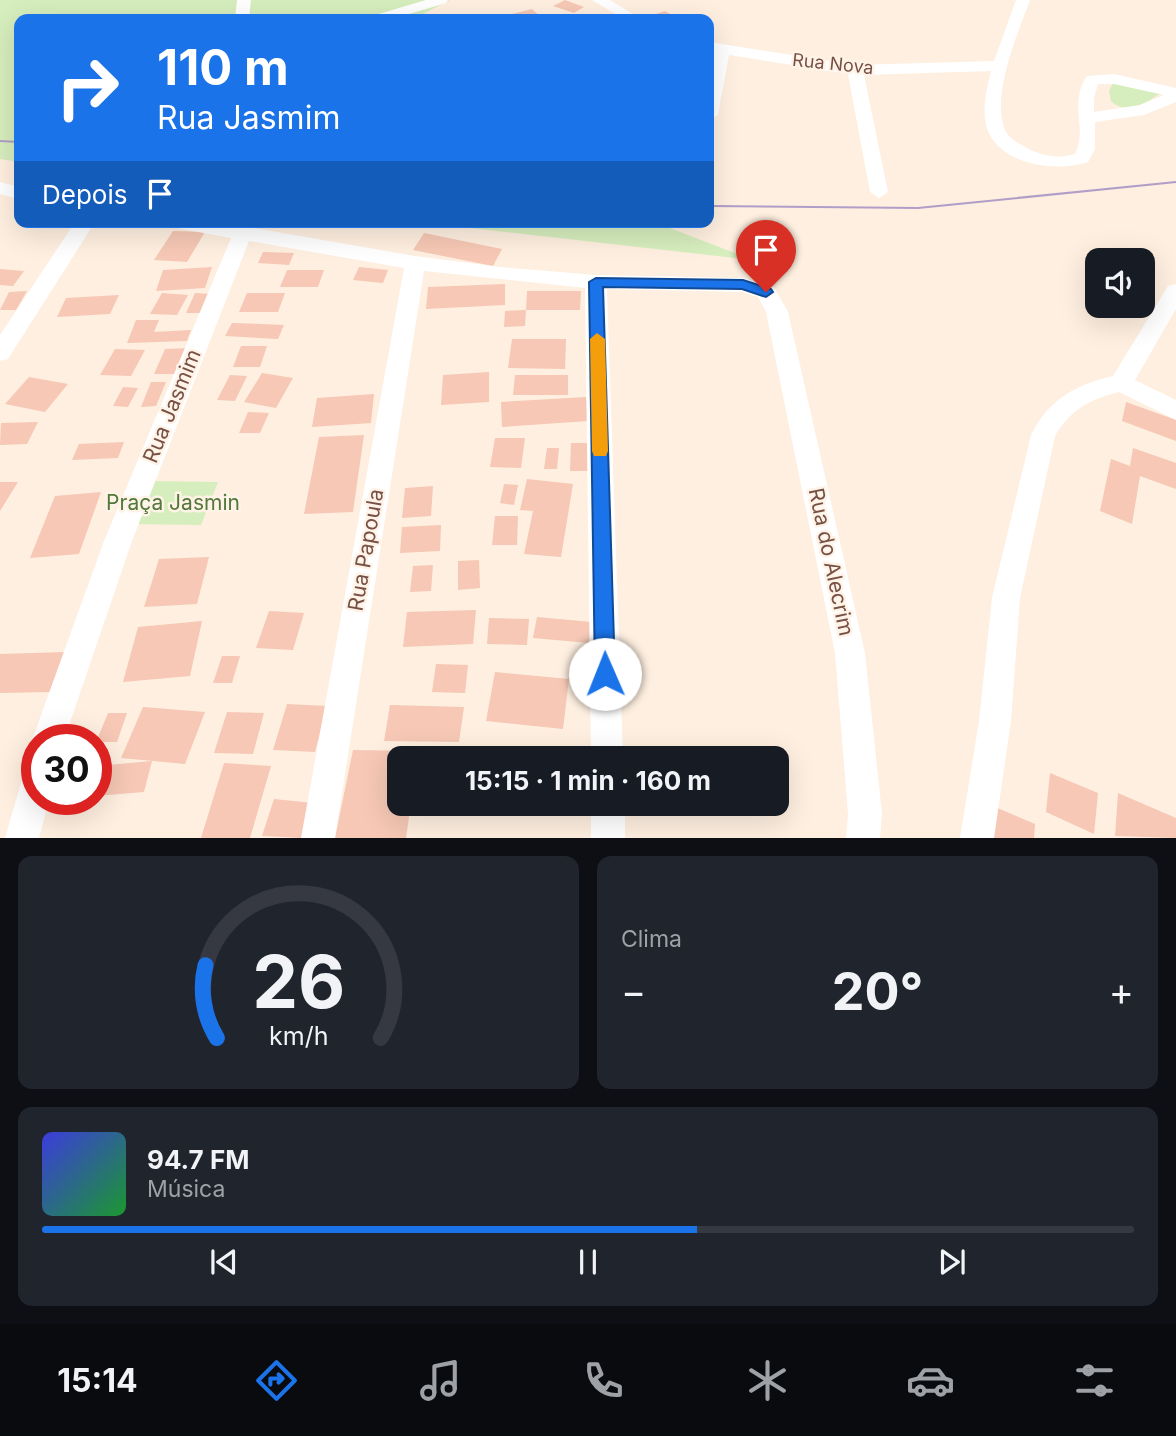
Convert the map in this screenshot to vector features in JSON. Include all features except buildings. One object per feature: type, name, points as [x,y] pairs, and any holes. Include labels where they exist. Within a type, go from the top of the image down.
[{"type":"street","points":[[394,14],[441,0]]},
{"type":"street","points":[[599,0],[625,14]]},
{"type":"street","points":[[1023,0],[999,66],[992,116],[1001,139],[1015,149],[1046,161],[1061,163],[1082,158],[1088,145],[1087,89],[1093,79],[1114,79],[1176,94]]},
{"type":"street","name":"Rua Nova","points":[[715,48],[855,70],[999,66]]},
{"type":"street","points":[[855,70],[879,192]]},
{"type":"street","points":[[1086,118],[1144,110],[1176,94]]},
{"type":"street","points":[[0,353],[81,228]]},
{"type":"street","points":[[216,228],[415,263],[596,282],[607,746]]},
{"type":"street","name":"Rua Jasmim","points":[[54,724],[118,541],[243,232]]},
{"type":"street","name":"Rua Papoula","points":[[318,838],[415,263]]},
{"type":"street","name":"Rua do Alecrim","points":[[596,282],[743,285],[766,292],[777,312],[850,653],[865,814],[863,838]]},
{"type":"street","points":[[977,838],[995,721],[1006,598],[1043,435],[1055,412],[1075,397],[1121,383],[1176,291]]},
{"type":"street","points":[[1121,383],[1176,411]]},
{"type":"street","points":[[22,838],[28,815]]},
{"type":"street","points":[[608,816],[608,838]]},
{"type":"green space","points":[[0,0],[450,0],[423,14],[14,14],[14,161],[0,159]]},
{"type":"green space","points":[[1114,81],[1163,92],[1137,106],[1124,108],[1111,101],[1109,91]]},
{"type":"green space","points":[[469,228],[670,228],[753,260]]},
{"type":"green space","name":"Praça Jasmin","points":[[147,481],[218,482],[201,525],[128,524]]},
{"type":"tram line","points":[[0,141],[14,142]]},
{"type":"tram line","points":[[714,206],[918,208],[1176,182]]},
{"type":"slow traffic","points":[[597,339],[600,451]]},
{"type":"route","points":[[605,674],[596,282],[716,283],[743,285],[766,292]]}]
